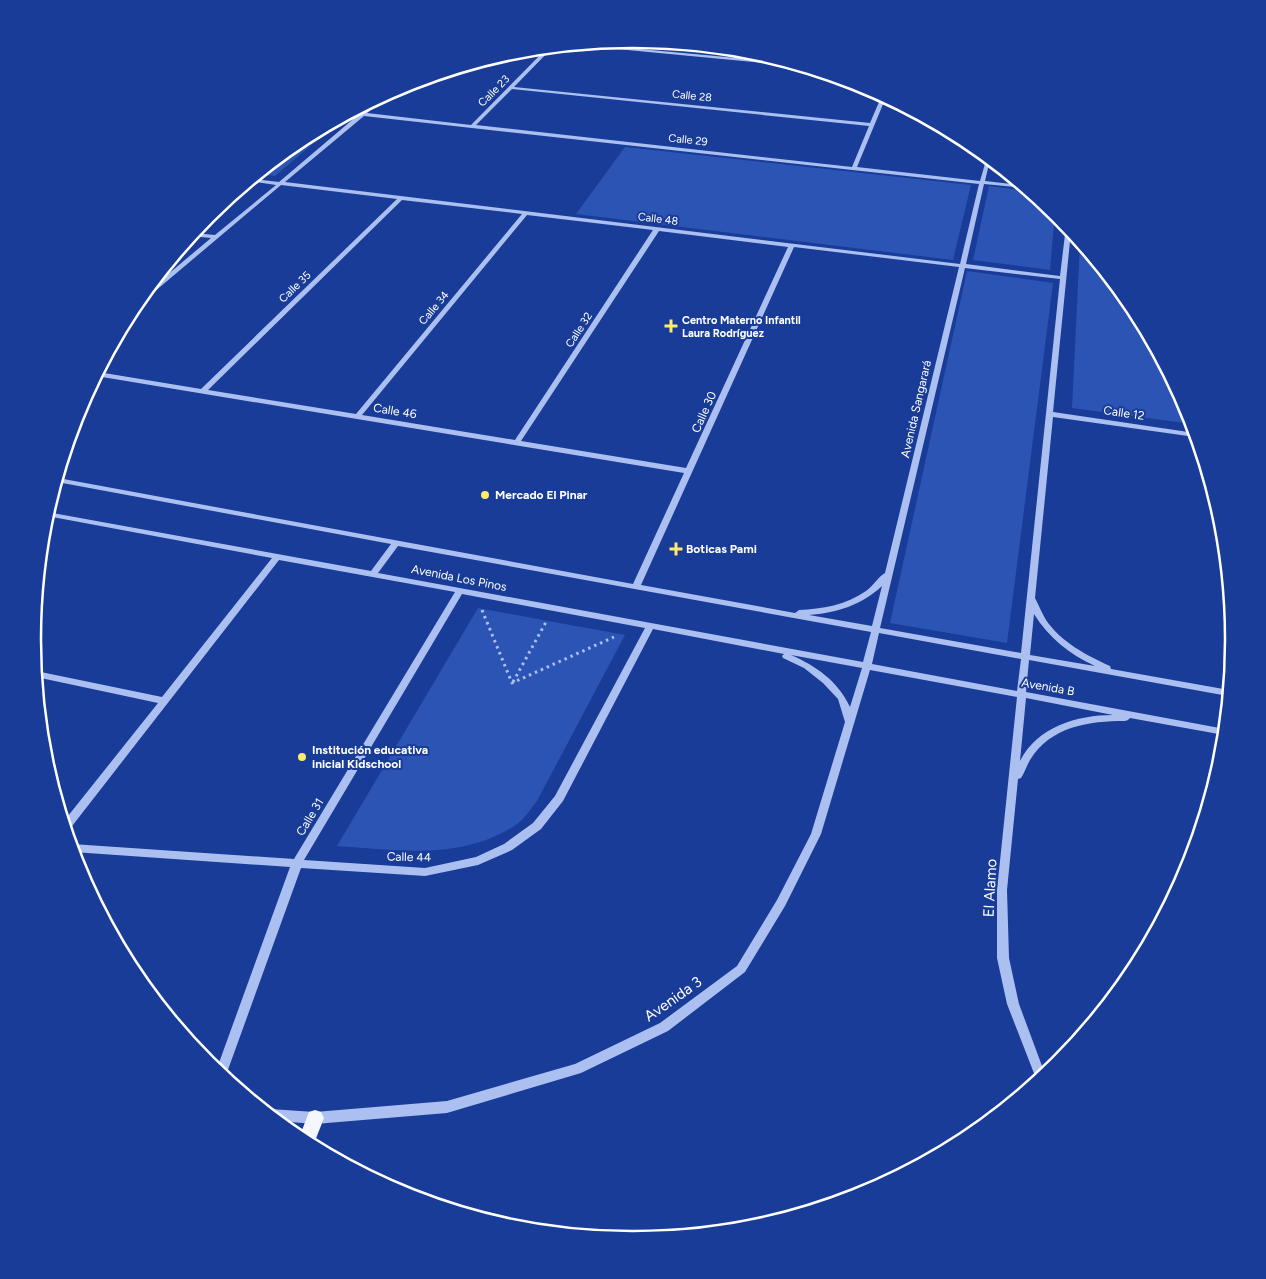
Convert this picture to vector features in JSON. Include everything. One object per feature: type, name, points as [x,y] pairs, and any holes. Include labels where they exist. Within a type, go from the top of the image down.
[{"type":"main road","points":[[309,1135],[315,1118]]},
{"type":"street","points":[[624,48],[752,60]]},
{"type":"street","name":"Calle 23","points":[[472,127],[543,55]]},
{"type":"street","name":"Calle 28","points":[[511,88],[872,125]]},
{"type":"street","points":[[854,168],[881,103]]},
{"type":"street","points":[[160,285],[362,114]]},
{"type":"street","name":"Calle 29","points":[[362,114],[1012,186]]},
{"type":"street","name":"Avenida Sangarará","points":[[867,666],[987,165]]},
{"type":"street","name":"Calle 48","points":[[260,181],[1063,278]]},
{"type":"street","name":"Calle 35","points":[[203,391],[401,198]]},
{"type":"street","name":"Calle 34","points":[[358,416],[526,213]]},
{"type":"street","name":"Calle 32","points":[[517,442],[657,229]]},
{"type":"street","points":[[201,236],[216,238]]},
{"type":"street","points":[[1021,695],[1067,238]]},
{"type":"street","name":"Calle 30","points":[[636,587],[792,245]]},
{"type":"street","name":"Calle 46","points":[[104,375],[689,471]]},
{"type":"street","name":"Calle 12","points":[[1049,414],[1188,434]]},
{"type":"street","name":"Avenida Los Pinos","points":[[63,481],[875,630]]},
{"type":"street","name":"Avenida Los Pinos","points":[[55,515],[867,666]]},
{"type":"street","points":[[373,574],[396,543]]},
{"type":"street","points":[[70,821],[278,556]]},
{"type":"street","points":[[769,611],[809,612],[842,606],[856,600],[879,585],[890,566]]},
{"type":"street","points":[[1032,588],[1032,600],[1036,612],[1048,629],[1065,645],[1096,664],[1138,677]]},
{"type":"street","name":"Calle 31","points":[[224,1066],[296,863],[460,590]]},
{"type":"street","name":"Calle 44","points":[[80,849],[425,872],[478,861],[508,847],[537,826],[559,798],[650,627]]},
{"type":"street","name":"Avenida B","points":[[875,630],[1222,692]]},
{"type":"street","points":[[760,647],[797,660],[824,678],[844,702],[850,723]]},
{"type":"street","name":"Avenida B","points":[[867,666],[1217,731]]},
{"type":"street","name":"Avenida 3","points":[[282,1116],[315,1118],[447,1108],[576,1069],[664,1027],[741,970],[781,903],[816,834],[867,666]]},
{"type":"street","points":[[43,675],[164,701]]},
{"type":"street","name":"El Alamo","points":[[1021,695],[1002,890],[1003,958],[1013,1004],[1038,1070]]},
{"type":"street","points":[[1013,787],[1028,753],[1038,742],[1064,726],[1098,718],[1152,719]]},
{"type":"path","points":[[481,607],[512,683]]},
{"type":"path","points":[[512,683],[554,608]]},
{"type":"path","points":[[512,683],[617,636]]},
{"type":"shaded area","points":[[321,137],[275,176],[267,175]]},
{"type":"shaded area","points":[[625,147],[971,185],[953,260],[576,214]]},
{"type":"shaded area","points":[[989,186],[1016,190],[1054,224],[1050,270],[973,260]]},
{"type":"shaded area","points":[[1080,251],[1125,311],[1145,344],[1164,378],[1184,423],[1072,408]]},
{"type":"shaded area","points":[[967,271],[1053,283],[1007,643],[890,623]]},
{"type":"shaded area","points":[[478,608],[625,635],[537,801],[520,822],[496,836],[474,844],[452,848],[407,851],[337,846]]},
{"type":"place","name":"Centro Materno Infantil Laura Rodríguez","points":[[671,326]]},
{"type":"place","name":"Mercado El Pinar","points":[[485,495]]},
{"type":"place","name":"Boticas Pami","points":[[676,549]]},
{"type":"place","name":"Institución educativa inicial Kidschool","points":[[302,757]]}]
